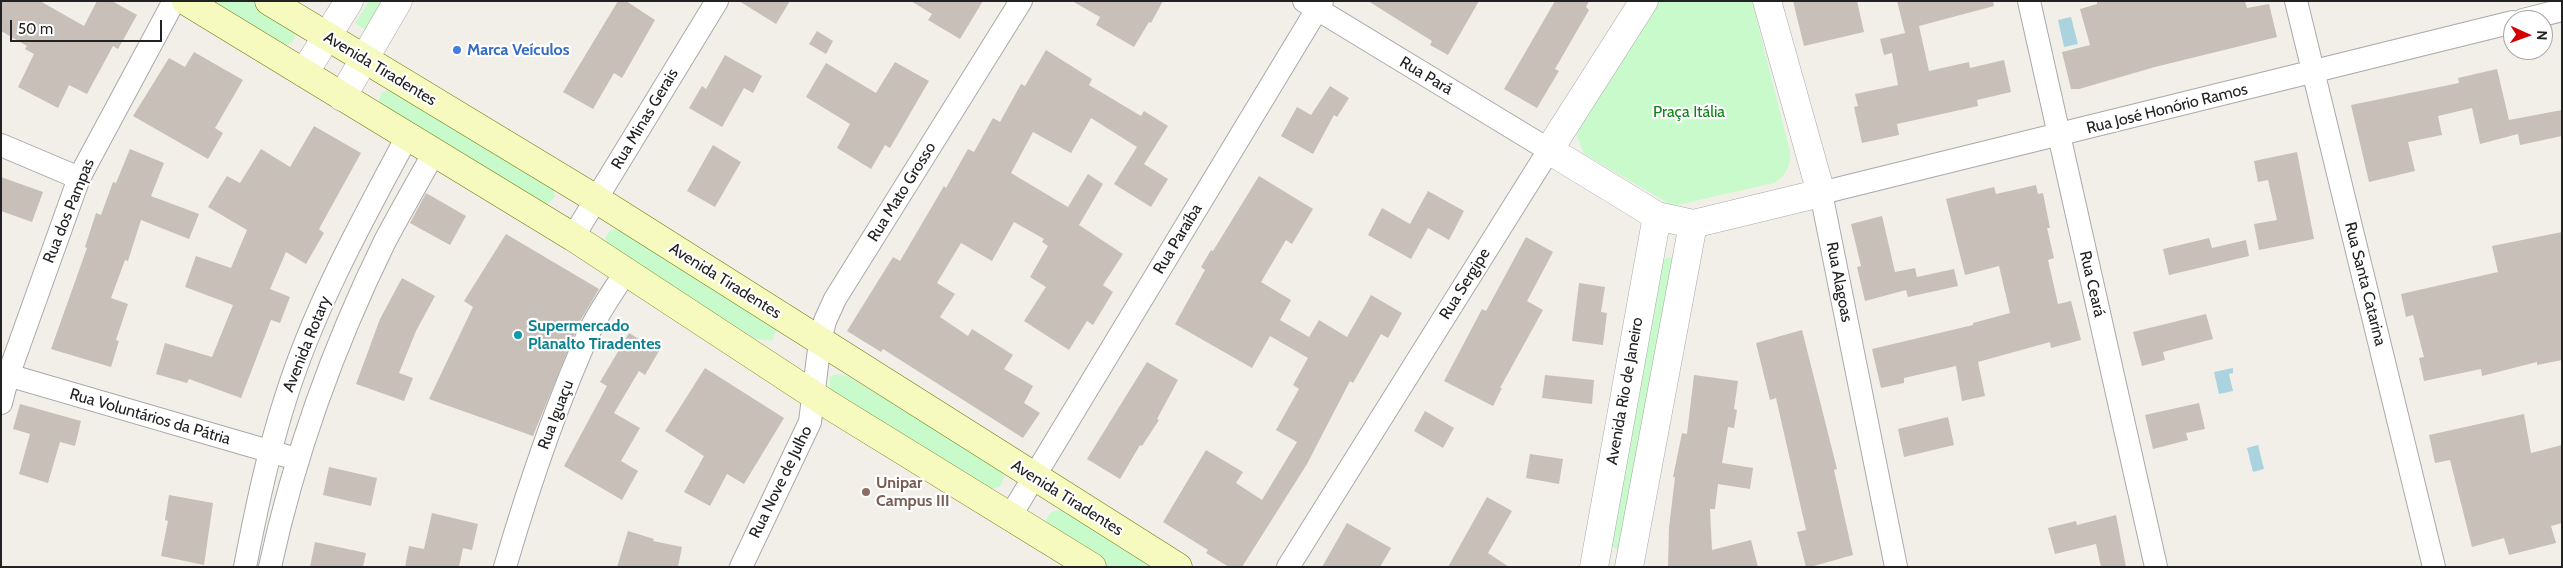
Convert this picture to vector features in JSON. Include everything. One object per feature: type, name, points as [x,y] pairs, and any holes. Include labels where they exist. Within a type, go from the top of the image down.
[{"type":"main road","points":[[186,1],[342,97],[435,151],[573,237],[815,395],[1092,567]]},
{"type":"main road","name":"Avenida Tiradentes","points":[[269,1],[596,199],[1178,567]]},
{"type":"street","name":"Rua dos Pampas","points":[[1,403],[5,374],[79,178],[174,1]]},
{"type":"street","points":[[304,73],[350,1]]},
{"type":"street","points":[[342,97],[398,1]]},
{"type":"street","name":"Rua Minas Gerais","points":[[573,237],[717,1]]},
{"type":"street","name":"Rua Mato Grosso","points":[[815,395],[820,341],[825,321],[835,298],[1021,1]]},
{"type":"street","name":"Rua Sergipe","points":[[1288,567],[1644,1]]},
{"type":"street","name":"Rua Alagoas","points":[[1766,1],[1821,193],[1896,567]]},
{"type":"street","name":"Rua Ceará","points":[[2029,1],[2156,567]]},
{"type":"street","name":"Rua Santa Catarina","points":[[2296,1],[2434,567]]},
{"type":"street","name":"Rua Pará","points":[[1314,4],[1549,150]]},
{"type":"street","name":"Rua Paraíba","points":[[1011,515],[1314,4]]},
{"type":"street","name":"Rua José Honório Ramos","points":[[1821,193],[2059,136],[2503,24]]},
{"type":"street","name":"Avenida Rotary","points":[[245,567],[271,452],[286,396],[330,287],[357,229],[408,135]]},
{"type":"street","points":[[1,145],[79,178]]},
{"type":"street","points":[[1549,150],[1657,216],[1693,224],[1821,193]]},
{"type":"street","name":"Avenida Rotary","points":[[270,567],[280,520],[319,398],[385,242],[435,151]]},
{"type":"street","name":"Avenida Rio de Janeiro","points":[[1594,567],[1657,216]]},
{"type":"street","points":[[1629,567],[1693,224]]},
{"type":"street","name":"Rua Iguaçu","points":[[505,567],[525,498],[564,390],[593,324],[626,271]]},
{"type":"street","name":"Rua Voluntários da Pátria","points":[[5,374],[299,460]]},
{"type":"street","name":"Rua Nove de Julho","points":[[741,567],[807,430],[815,395]]},
{"type":"green space","points":[[209,1],[251,1],[293,28],[296,35],[294,40],[287,45],[281,45]]},
{"type":"green space","points":[[369,1],[389,1],[370,33],[355,23]]},
{"type":"green space","name":"Praça Itália","points":[[1656,1],[1752,1],[1790,152],[1790,162],[1787,170],[1774,183],[1677,205],[1670,204],[1584,154],[1576,134],[1578,127]]},
{"type":"green space","points":[[389,89],[552,186],[555,196],[547,206],[384,109],[379,102],[381,93]]},
{"type":"green space","points":[[610,230],[626,231],[777,329],[772,341],[756,339],[606,246],[605,238]]},
{"type":"green space","points":[[1671,257],[1678,262],[1623,548],[1618,550],[1611,546],[1663,259]]},
{"type":"green space","points":[[836,374],[847,376],[1002,469],[1005,475],[1000,487],[986,489],[830,391],[830,377]]},
{"type":"green space","points":[[1058,510],[1066,511],[1154,567],[1106,567],[1050,533],[1046,520],[1051,512]]},
{"type":"water","points":[[2071,17],[2078,44],[2064,47],[2058,20]]},
{"type":"water","points":[[2233,368],[2233,373],[2229,374],[2233,391],[2219,394],[2214,372]]},
{"type":"water","points":[[2258,445],[2264,469],[2253,472],[2247,448]]},
{"type":"building","points":[[1,1],[40,1],[84,26],[97,1],[112,1],[137,15],[118,49],[113,46],[87,94],[69,85],[58,108],[18,87],[34,54],[25,49],[27,46],[1,31]]},
{"type":"building","points":[[618,1],[626,1],[655,20],[622,78],[614,73],[593,109],[563,92]]},
{"type":"building","points":[[739,1],[790,1],[776,24]]},
{"type":"building","points":[[911,1],[983,1],[960,39],[928,20],[932,14]]},
{"type":"building","points":[[1072,1],[1163,1],[1151,23],[1149,22],[1134,47],[1096,25],[1100,17]]},
{"type":"building","points":[[1368,1],[1479,1],[1448,55],[1430,45],[1432,41]]},
{"type":"building","points":[[1555,1],[1589,1],[1586,7],[1589,10],[1555,69],[1559,71],[1537,108],[1504,89]]},
{"type":"building","points":[[1793,1],[1857,1],[1864,32],[1804,46]]},
{"type":"building","points":[[1897,1],[1993,1],[1994,6],[1919,26],[1929,71],[1969,62],[1970,68],[2004,60],[2011,92],[1977,100],[1978,106],[1897,124],[1899,135],[1862,143],[1854,107],[1858,106],[1855,94],[1898,85],[1892,53],[1884,55],[1880,39],[1905,33]]},
{"type":"building","points":[[2097,1],[2245,1],[2247,8],[2269,4],[2277,37],[2155,67],[2079,89],[2071,89],[2062,52],[2090,45],[2080,9],[2097,4]]},
{"type":"building","points":[[817,31],[833,41],[826,54],[809,44]]},
{"type":"building","points":[[1046,50],[1092,79],[1089,85],[1141,116],[1144,111],[1168,126],[1144,164],[1168,179],[1151,207],[1114,184],[1137,147],[1091,118],[1071,153],[1033,132],[1011,173],[1068,207],[1088,174],[1103,184],[1079,225],[1123,254],[1103,285],[1113,292],[1093,325],[1087,321],[1069,350],[1024,321],[1046,287],[1030,277],[1048,246],[1042,242],[1044,239],[1014,222],[992,261],[961,243],[937,283],[955,294],[940,317],[968,336],[972,329],[1013,355],[1004,369],[1033,386],[1024,403],[1040,413],[1023,438],[883,349],[881,352],[847,331],[893,257],[900,261],[968,149],[974,152],[993,118],[1000,122],[1021,84],[1025,86]]},
{"type":"building","points":[[194,52],[243,80],[215,128],[223,133],[208,159],[133,116],[169,58],[185,67]]},
{"type":"building","points":[[725,55],[762,76],[753,93],[744,88],[722,127],[689,108],[702,86],[706,89]]},
{"type":"building","points":[[895,62],[929,81],[890,148],[885,145],[871,169],[837,148],[850,124],[806,97],[826,63],[876,93]]},
{"type":"building","points":[[2497,69],[2509,120],[2562,110],[2562,136],[2520,145],[2518,134],[2480,144],[2472,108],[2438,116],[2442,135],[2408,142],[2415,171],[2369,182],[2351,105],[2459,83],[2458,78]]},
{"type":"building","points":[[1330,86],[1349,98],[1337,117],[1334,115],[1313,154],[1281,136],[1297,107],[1311,115]]},
{"type":"building","points":[[314,126],[361,153],[319,229],[324,233],[306,264],[286,252],[270,289],[290,297],[280,323],[271,320],[241,398],[189,379],[187,383],[156,374],[165,343],[212,357],[233,305],[185,287],[196,256],[231,268],[247,230],[208,207],[227,176],[240,183],[261,149],[290,167]]},
{"type":"building","points":[[713,145],[741,162],[715,207],[687,191]]},
{"type":"building","points":[[130,149],[164,163],[151,196],[199,214],[189,239],[141,220],[128,261],[125,260],[111,298],[128,304],[116,340],[119,341],[111,367],[51,349],[87,248],[85,247],[96,213],[101,215],[113,182],[116,183]]},
{"type":"building","points":[[2297,152],[2314,239],[2259,250],[2254,224],[2277,220],[2268,180],[2258,182],[2254,161]]},
{"type":"building","points":[[1259,176],[1313,209],[1292,244],[1286,240],[1261,282],[1291,300],[1280,320],[1309,337],[1319,320],[1347,337],[1371,295],[1402,313],[1388,338],[1381,334],[1353,383],[1350,381],[1307,464],[1242,567],[1229,567],[1206,553],[1208,550],[1163,522],[1206,450],[1243,472],[1236,483],[1262,500],[1297,442],[1276,430],[1299,389],[1293,385],[1308,358],[1270,336],[1252,368],[1175,324],[1205,270],[1201,267],[1211,250],[1213,251]]},
{"type":"building","points":[[1,177],[43,192],[32,222],[1,211]]},
{"type":"building","points":[[2036,185],[2038,194],[2043,193],[2050,228],[2047,228],[2054,258],[2048,260],[2058,304],[2071,301],[2081,340],[2051,348],[2050,342],[1978,362],[1985,396],[1962,401],[1956,366],[1904,378],[1904,383],[1881,388],[1872,349],[1973,325],[1973,323],[2010,313],[1999,266],[1965,275],[1946,199],[1994,187],[1996,194]]},
{"type":"building","points":[[1428,191],[1464,211],[1449,240],[1428,228],[1411,259],[1368,235],[1382,208],[1410,224]]},
{"type":"building","points":[[426,193],[466,216],[450,245],[410,223]]},
{"type":"building","points":[[1882,216],[1895,272],[1915,268],[1917,277],[1954,269],[1958,286],[1908,297],[1906,290],[1865,301],[1857,267],[1861,266],[1851,224]]},
{"type":"building","points":[[2562,232],[2562,360],[2537,365],[2537,362],[2482,376],[2481,369],[2424,381],[2419,358],[2424,357],[2413,315],[2406,317],[2401,294],[2498,272],[2492,246]]},
{"type":"building","name":"Supermercado Planalto Tiradentes","points":[[506,234],[599,289],[580,321],[533,436],[429,399],[473,307],[464,301]]},
{"type":"building","points":[[1526,237],[1553,252],[1527,301],[1543,310],[1500,388],[1502,388],[1493,406],[1444,381],[1482,309],[1486,311]]},
{"type":"building","points":[[2209,238],[2212,248],[2246,240],[2249,256],[2169,275],[2163,249]]},
{"type":"building","points":[[402,278],[435,296],[416,331],[399,373],[413,378],[404,401],[356,384],[380,319]]},
{"type":"building","points":[[1579,283],[1605,287],[1601,312],[1607,313],[1603,345],[1572,341]]},
{"type":"building","points":[[2206,314],[2213,339],[2163,352],[2165,360],[2142,366],[2133,332]]},
{"type":"building","points":[[1802,330],[1837,469],[1834,470],[1853,555],[1810,567],[1806,567],[1797,532],[1806,530],[1776,398],[1770,400],[1756,343]]},
{"type":"building","points":[[629,333],[659,351],[645,375],[639,371],[614,413],[640,428],[621,461],[638,471],[622,500],[564,466],[607,386],[600,382]]},
{"type":"building","points":[[1147,362],[1178,380],[1157,419],[1159,420],[1142,446],[1140,445],[1120,479],[1087,459]]},
{"type":"building","points":[[705,368],[784,418],[744,484],[727,474],[710,506],[684,492],[704,456],[665,431]]},
{"type":"building","points":[[1545,375],[1594,380],[1592,404],[1542,398]]},
{"type":"building","points":[[1694,375],[1738,381],[1734,409],[1737,410],[1734,428],[1728,427],[1722,463],[1753,468],[1750,489],[1718,484],[1715,509],[1710,509],[1712,550],[1751,540],[1758,567],[1668,567],[1669,528],[1675,477],[1673,477],[1682,433],[1687,434]]},
{"type":"building","points":[[2199,403],[2205,429],[2186,433],[2188,440],[2153,449],[2145,415]]},
{"type":"building","points":[[20,404],[81,421],[75,446],[60,442],[48,483],[19,474],[30,434],[13,429]]},
{"type":"building","points":[[1425,411],[1454,428],[1443,448],[1414,431]]},
{"type":"building","points":[[2524,414],[2531,453],[2562,445],[2562,523],[2551,526],[2556,543],[2509,555],[2504,538],[2472,547],[2450,460],[2435,463],[2429,435]]},
{"type":"building","points":[[1948,417],[1954,445],[1904,457],[1898,429]]},
{"type":"building","points":[[1530,454],[1563,459],[1559,484],[1526,478]]},
{"type":"building","points":[[329,467],[377,478],[371,506],[323,495]]},
{"type":"building","points":[[169,495],[213,503],[204,565],[161,556],[168,521],[165,520]]},
{"type":"building","points":[[1487,497],[1512,511],[1488,553],[1509,567],[1448,567]]},
{"type":"building","points":[[432,513],[478,524],[472,550],[463,548],[459,567],[405,567],[409,546],[424,549]]},
{"type":"building","points":[[2116,515],[2126,567],[2101,567],[2096,544],[2055,554],[2048,528],[2076,521],[2077,525]]},
{"type":"building","points":[[1347,523],[1391,548],[1380,567],[1322,567]]},
{"type":"building","points":[[628,531],[654,539],[653,541],[682,547],[678,567],[617,567]]},
{"type":"building","points":[[315,542],[366,553],[363,567],[310,567]]},
{"type":"place","name":"Marca Veículos","points":[[457,50]]},
{"type":"place","name":"Supermercado Planalto Tiradentes","points":[[518,335]]},
{"type":"place","name":"Unipar Campus III","points":[[866,492]]}]
